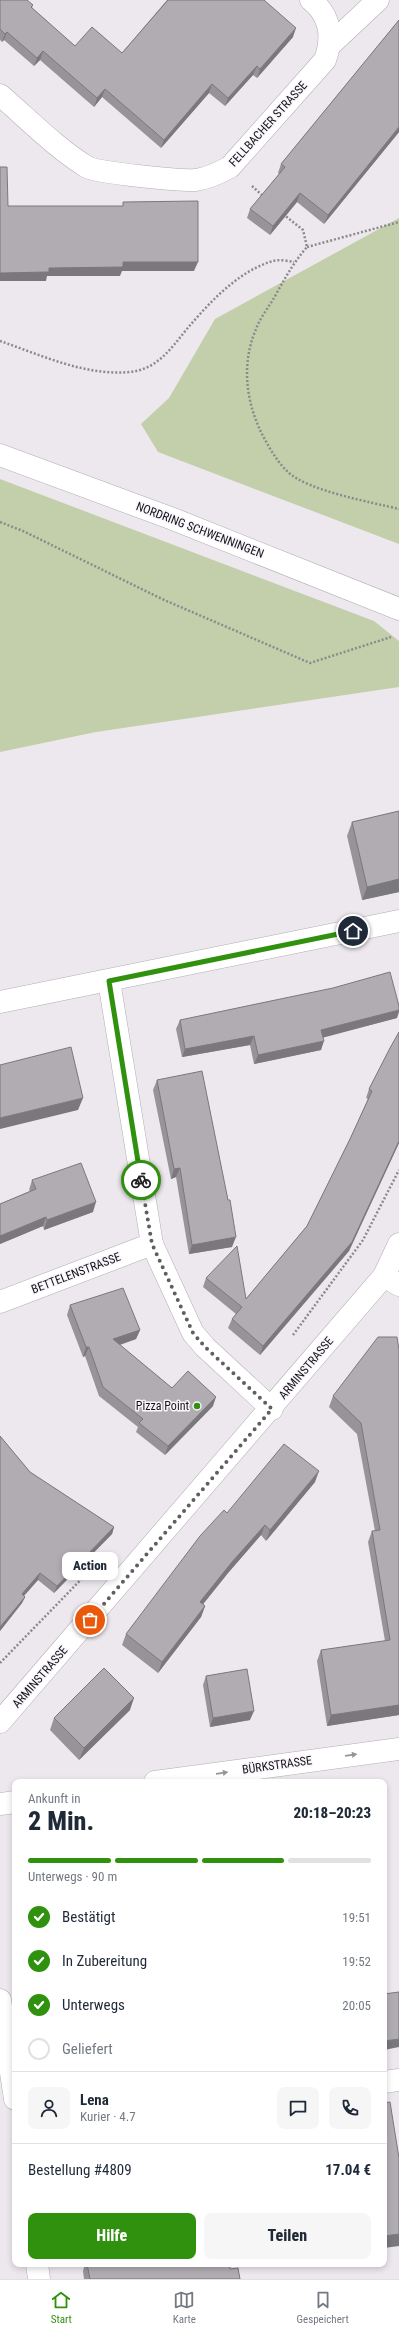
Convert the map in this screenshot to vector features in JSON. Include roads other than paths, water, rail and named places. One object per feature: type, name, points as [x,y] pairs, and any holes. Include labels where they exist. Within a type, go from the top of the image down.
[{"type":"street","name":"FELLBACHER STRASSE","points":[[0,95],[67,152],[89,168],[107,172],[194,180],[212,177],[230,167],[325,60],[330,45],[329,24],[311,0]]},
{"type":"street","name":"FELLBACHER STRASSE","points":[[330,45],[378,0]]},
{"type":"street","name":"NORDRING SCHWENNINGEN","points":[[0,455],[173,518],[399,609]]},
{"type":"street","points":[[0,1002],[399,922]]},
{"type":"street","points":[[109,981],[152,1244],[193,1333],[205,1347],[272,1409]]},
{"type":"street","name":"BETTELENSTRASSE","points":[[0,1302],[152,1244]]},
{"type":"street","name":"ARMINSTRASSE","points":[[0,1722],[272,1409],[391,1280],[399,1244]]},
{"type":"street","name":"BÜRKSTRASSE","points":[[178,1779],[399,1749]]},
{"type":"street","points":[[0,1804],[12,1802]]},
{"type":"street","points":[[0,2000],[12,2079]]},
{"type":"street","points":[[387,2082],[399,2080]]},
{"type":"street","points":[[37,2267],[39,2279]]},
{"type":"place","name":"Pizza Point","points":[[197,1406]]},
{"type":"place","name":"Action","points":[[90,1620]]}]
